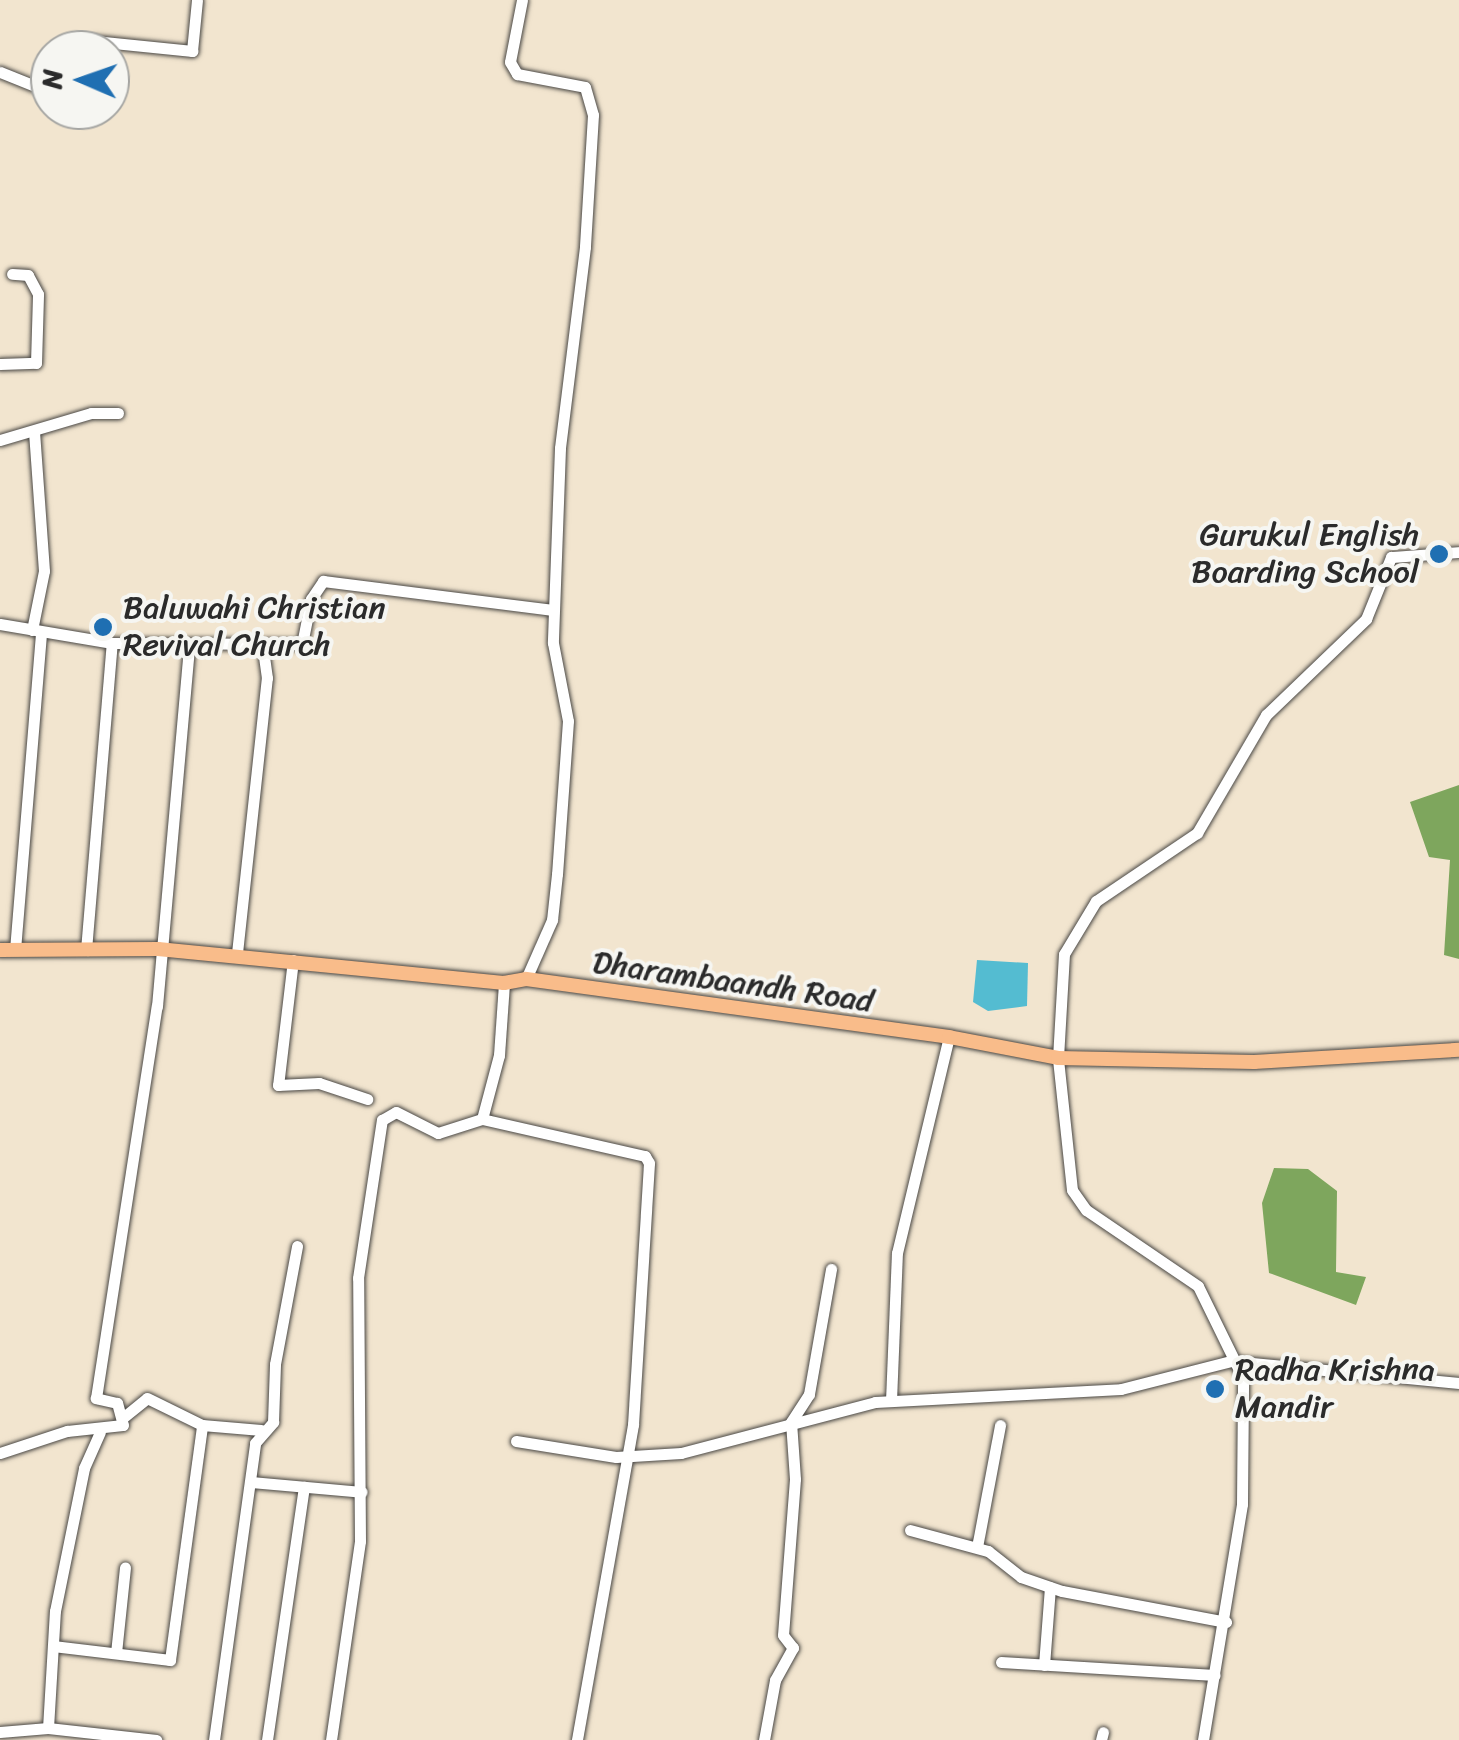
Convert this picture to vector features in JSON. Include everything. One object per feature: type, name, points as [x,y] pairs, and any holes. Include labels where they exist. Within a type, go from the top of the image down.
[{"type":"main road","name":"Dharambaandh Road","points":[[7,950],[237,953],[504,983],[526,979],[949,1037],[1058,1058],[1254,1062],[1459,1050]]},
{"type":"street","points":[[130,45],[192,51],[198,0]]},
{"type":"street","points":[[522,0],[510,62],[516,74],[585,86],[593,114],[585,246],[560,448],[552,610],[568,720],[560,828],[552,920],[526,979]]},
{"type":"street","points":[[0,72],[30,84]]},
{"type":"street","points":[[0,364],[36,364],[38,294],[28,276],[12,274]]},
{"type":"street","points":[[0,440],[91,412],[118,413]]},
{"type":"street","points":[[7,950],[44,571],[34,432]]},
{"type":"street","points":[[1203,1740],[1226,1622],[1244,1435],[1243,1378],[1231,1361],[1198,1286],[1086,1210],[1072,1190],[1058,1058],[1064,954],[1096,901],[1197,833],[1266,715],[1366,619],[1391,556],[1459,552]]},
{"type":"street","points":[[0,624],[112,643],[263,648],[302,644],[311,599],[323,581],[552,610]]},
{"type":"street","points":[[86,950],[112,643]]},
{"type":"street","points":[[125,1416],[116,1403],[96,1398],[156,1006],[158,949],[189,644]]},
{"type":"street","points":[[237,953],[267,678],[263,648]]},
{"type":"street","points":[[293,960],[278,1085],[319,1083],[367,1099]]},
{"type":"street","points":[[482,1118],[499,1055],[504,983]]},
{"type":"street","points":[[890,1401],[898,1253],[949,1037]]},
{"type":"street","points":[[331,1740],[362,1492],[358,1278],[382,1120],[396,1112],[438,1134],[482,1118],[645,1156],[649,1163],[644,1297],[625,1457],[578,1740]]},
{"type":"street","points":[[0,1453],[67,1432],[100,1432],[123,1425],[125,1416],[147,1398],[202,1425],[261,1430],[273,1422],[275,1364],[297,1246]]},
{"type":"street","points":[[764,1740],[776,1680],[793,1648],[784,1635],[796,1479],[791,1422],[809,1394],[831,1269]]},
{"type":"street","points":[[516,1442],[625,1457],[681,1453],[791,1422],[890,1401],[1121,1389],[1231,1361],[1459,1383]]},
{"type":"street","points":[[53,1646],[170,1660],[202,1425]]},
{"type":"street","points":[[978,1547],[1000,1426]]},
{"type":"street","points":[[214,1740],[261,1430]]},
{"type":"street","points":[[48,1728],[53,1646],[80,1484],[100,1432]]},
{"type":"street","points":[[251,1482],[362,1492]]},
{"type":"street","points":[[267,1740],[304,1486]]},
{"type":"street","points":[[910,1530],[978,1547],[1000,1556],[1021,1577],[1050,1587],[1226,1622]]},
{"type":"street","points":[[116,1653],[125,1566]]},
{"type":"street","points":[[1044,1665],[1050,1587]]},
{"type":"street","points":[[1000,1662],[1215,1675]]},
{"type":"street","points":[[0,1732],[48,1728],[156,1740]]},
{"type":"green space","points":[[1459,785],[1459,959],[1444,955],[1450,860],[1429,857],[1410,802]]},
{"type":"green space","points":[[1274,1168],[1308,1169],[1337,1191],[1336,1272],[1366,1277],[1356,1305],[1269,1273],[1262,1203]]},
{"type":"water","points":[[977,960],[1028,963],[1027,1006],[988,1011],[973,1002]]},
{"type":"place","name":"Gurukul English Boarding School","points":[[1439,554]]},
{"type":"place","name":"Baluwahi Christian Revival Church","points":[[103,627]]},
{"type":"place","name":"Radha Krishna Mandir","points":[[1215,1389]]}]
